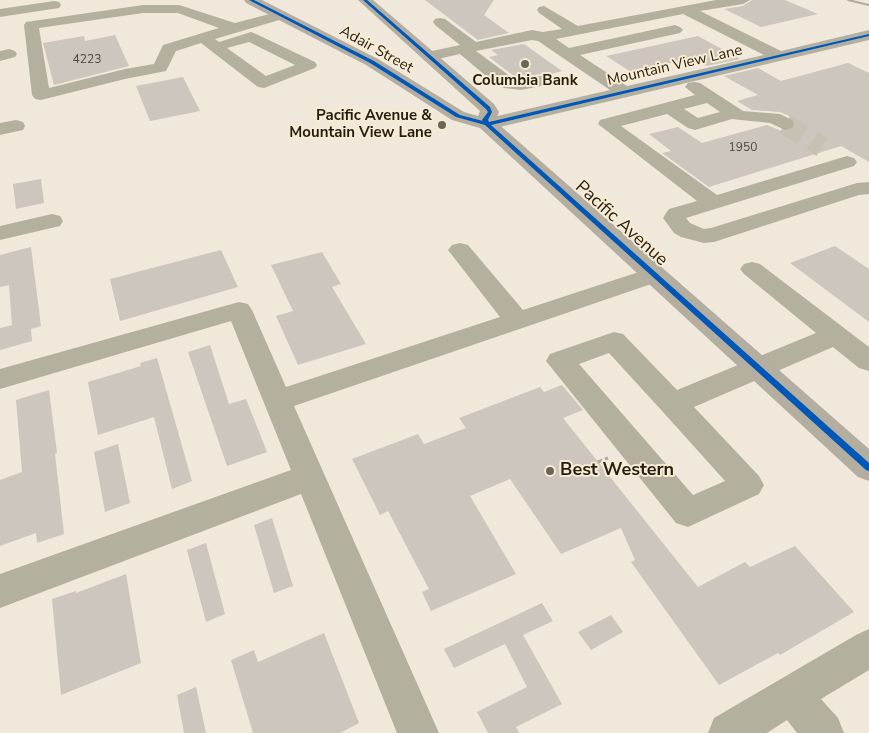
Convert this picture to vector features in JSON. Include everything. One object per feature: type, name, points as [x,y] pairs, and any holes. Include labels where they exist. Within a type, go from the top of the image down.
[{"type":"highway","name":"Adair Street","points":[[251,0],[372,62],[458,116],[487,124]]},
{"type":"highway","points":[[365,0],[488,108],[490,112],[485,120],[487,124]]},
{"type":"highway","name":"Pacific Avenue","points":[[487,124],[869,468]]},
{"type":"street","points":[[429,56],[532,35],[543,37],[576,31],[711,3],[744,0]]},
{"type":"street","points":[[0,13],[66,2]]},
{"type":"street","points":[[210,42],[264,83],[309,65],[251,36],[210,42],[169,48],[160,68],[125,74],[41,95],[30,25],[143,9],[180,9],[234,28]]},
{"type":"street","points":[[684,9],[779,56]]},
{"type":"street","points":[[544,10],[576,31]]},
{"type":"street","points":[[210,42],[234,28],[281,15]]},
{"type":"street","points":[[440,22],[499,78],[510,84],[521,85],[590,70]]},
{"type":"street","points":[[567,53],[711,22]]},
{"type":"street","name":"Mountain View Lane","points":[[487,124],[869,35]]},
{"type":"street","points":[[543,37],[624,92]]},
{"type":"street","points":[[755,44],[782,38]]},
{"type":"street","points":[[841,42],[863,52]]},
{"type":"street","points":[[681,79],[739,116],[774,118],[785,124]]},
{"type":"street","points":[[710,98],[607,124],[714,203]]},
{"type":"street","points":[[670,108],[695,124],[735,113]]},
{"type":"street","points":[[822,147],[864,173],[869,182]]},
{"type":"street","points":[[847,162],[677,214],[674,218],[682,228],[689,232],[704,236],[714,235],[857,189],[869,188]]},
{"type":"street","points":[[0,233],[52,221]]},
{"type":"street","points":[[460,250],[517,320]]},
{"type":"street","points":[[752,269],[869,361]]},
{"type":"street","points":[[278,400],[654,274]]},
{"type":"street","points":[[0,379],[239,310],[418,733]]},
{"type":"street","points":[[673,404],[836,335]]},
{"type":"street","points":[[614,341],[673,404],[748,485],[688,513],[560,361],[614,341]]},
{"type":"street","points":[[0,591],[310,477]]},
{"type":"street","points":[[729,733],[869,648]]},
{"type":"street","points":[[792,695],[823,733]]},
{"type":"building","points":[[425,0],[494,0],[484,15],[509,33],[478,40]]},
{"type":"building","points":[[752,0],[785,0],[818,14],[761,27],[724,9],[743,6]]},
{"type":"building","points":[[115,35],[129,66],[54,85],[43,43],[84,36],[85,41]]},
{"type":"building","points":[[698,36],[740,59],[707,66],[692,58],[631,72],[606,56]]},
{"type":"building","name":"Columbia Bank","points":[[524,44],[562,71],[521,78],[515,77],[489,57],[498,55],[491,50]]},
{"type":"building","points":[[848,63],[869,73],[869,162],[841,146],[709,187],[662,153],[671,151],[649,134],[678,127],[702,143],[767,125],[784,132],[793,130],[796,125],[793,118],[780,112],[752,110],[737,101],[758,95],[724,76],[758,68],[781,81]]},
{"type":"building","points":[[183,77],[200,111],[150,121],[136,86]]},
{"type":"building","points":[[41,179],[44,203],[16,209],[13,184]]},
{"type":"building","points":[[835,246],[869,269],[869,322],[790,263]]},
{"type":"building","points":[[31,247],[41,326],[31,329],[32,341],[0,350],[0,328],[12,325],[9,285],[0,287],[0,255]]},
{"type":"building","points":[[221,250],[238,287],[120,321],[110,279]]},
{"type":"building","points":[[322,252],[341,284],[332,287],[366,344],[298,365],[276,316],[293,311],[271,265]]},
{"type":"building","points":[[210,345],[229,404],[246,399],[267,452],[227,466],[188,352]]},
{"type":"building","points":[[157,358],[192,481],[172,489],[154,417],[98,435],[88,382],[141,366],[140,363]]},
{"type":"building","points":[[562,385],[583,410],[563,418],[698,587],[745,562],[750,567],[795,546],[854,612],[780,655],[778,653],[719,685],[631,562],[635,560],[621,528],[561,554],[510,479],[470,496],[516,574],[431,611],[422,592],[429,589],[388,511],[380,515],[352,459],[418,434],[424,444],[466,428],[459,418],[540,387],[544,392]]},
{"type":"building","points":[[49,390],[64,534],[37,543],[36,533],[0,546],[0,480],[22,472],[16,400]]},
{"type":"building","points":[[118,444],[130,503],[105,512],[94,452]]},
{"type":"building","points":[[272,518],[293,586],[274,593],[254,525]]},
{"type":"building","points":[[206,543],[225,614],[206,622],[187,550]]},
{"type":"building","points":[[126,574],[141,663],[61,695],[52,599],[76,591],[76,593]]},
{"type":"building","points":[[542,603],[553,621],[523,635],[562,704],[516,727],[519,733],[488,733],[477,712],[527,687],[505,644],[454,668],[444,649]]},
{"type":"building","points":[[611,615],[623,632],[591,650],[578,632]]},
{"type":"building","points":[[324,633],[359,723],[340,733],[253,733],[231,660],[254,650],[258,662]]},
{"type":"building","points":[[196,687],[206,733],[184,733],[177,695]]},
{"type":"tunnel","points":[[785,124],[822,147]]},
{"type":"railway","points":[[848,0],[869,5]]},
{"type":"cycle path","points":[[251,0],[372,62],[458,116],[487,124],[869,468]]},
{"type":"cycle path","points":[[365,0],[488,108],[490,112],[485,120],[487,124]]},
{"type":"cycle path","points":[[487,124],[869,35]]},
{"type":"place","name":"Columbia Bank","points":[[525,64]]},
{"type":"place","name":"Pacific Avenue & Mountain View Lane","points":[[442,125]]},
{"type":"place","name":"Best Western","points":[[550,471]]}]
